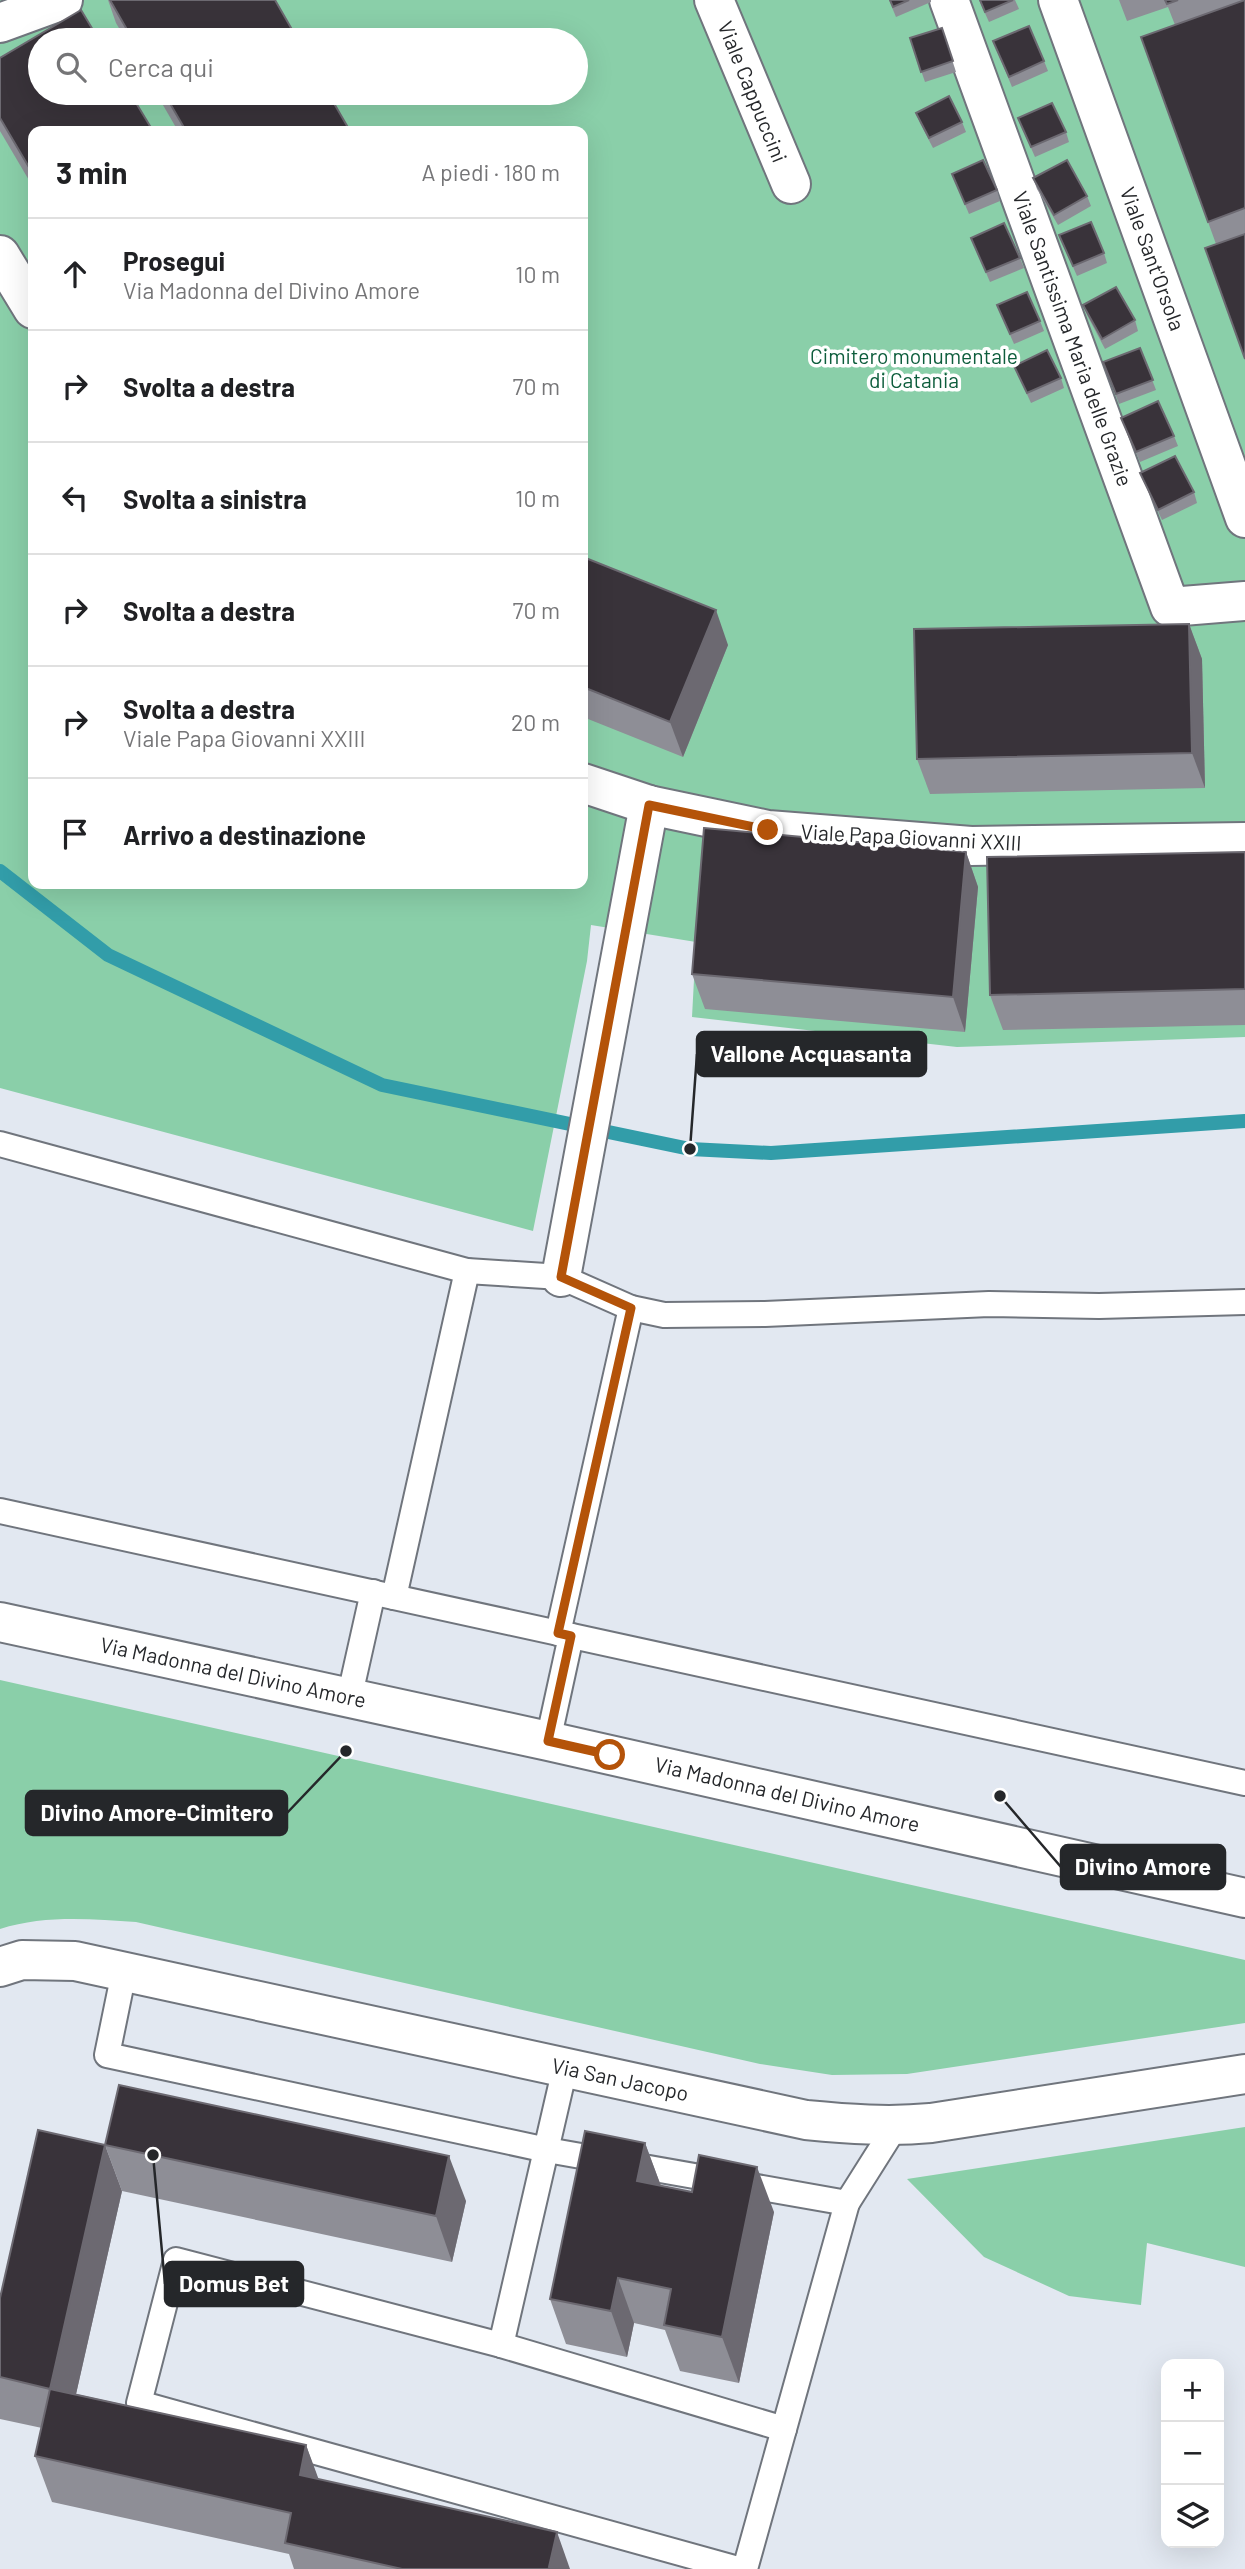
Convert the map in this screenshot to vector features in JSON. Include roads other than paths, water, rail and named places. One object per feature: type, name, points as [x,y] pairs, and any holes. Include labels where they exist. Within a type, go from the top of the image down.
[{"type":"street","points":[[0,23],[63,0]]},
{"type":"street","name":"Viale Cappuccini","points":[[714,0],[790,184]]},
{"type":"street","name":"Viale Santissima Maria delle Grazie","points":[[948,0],[1170,607],[1245,601]]},
{"type":"street","name":"Viale Sant'Orsola","points":[[1058,0],[1245,518]]},
{"type":"street","points":[[0,255],[28,301]]},
{"type":"street","name":"Viale Papa Giovanni XXIII","points":[[588,785],[649,805],[768,830],[971,846],[1245,842]]},
{"type":"street","points":[[561,1277],[649,805]]},
{"type":"street","name":"Via Madonna del Divino Amore","points":[[0,1622],[548,1741],[1245,1898]]},
{"type":"street","name":"Via San Jacopo","points":[[0,1967],[22,1960],[75,1961],[806,2120],[895,2127],[1245,2074]]},
{"type":"lane","points":[[0,1144],[467,1271],[561,1277],[631,1308],[664,1315],[765,1314],[989,1304],[1099,1306],[1245,1302]]},
{"type":"lane","points":[[349,1699],[384,1595],[467,1271]]},
{"type":"lane","points":[[548,1741],[565,1634],[631,1308]]},
{"type":"lane","points":[[0,1511],[1245,1783]]},
{"type":"lane","points":[[124,1972],[107,2054],[547,2150],[847,2203]]},
{"type":"lane","points":[[501,2345],[565,2068]]},
{"type":"lane","points":[[745,2569],[847,2203],[895,2127]]},
{"type":"lane","points":[[738,2569],[139,2403],[176,2260],[501,2345],[784,2429]]},
{"type":"waterway","points":[[0,871],[108,955],[382,1085],[690,1149],[771,1153],[1245,1121]]},
{"type":"place","name":"Vallone Acquasanta","points":[[690,1149]]},
{"type":"place","name":"Divino Amore-Cimitero","points":[[346,1751]]},
{"type":"place","name":"Divino Amore","points":[[1000,1796]]},
{"type":"place","name":"Domus Bet","points":[[153,2155]]},
{"type":"park label","name":"Cimitero monumentale di Catania","points":[[914,369]]}]
